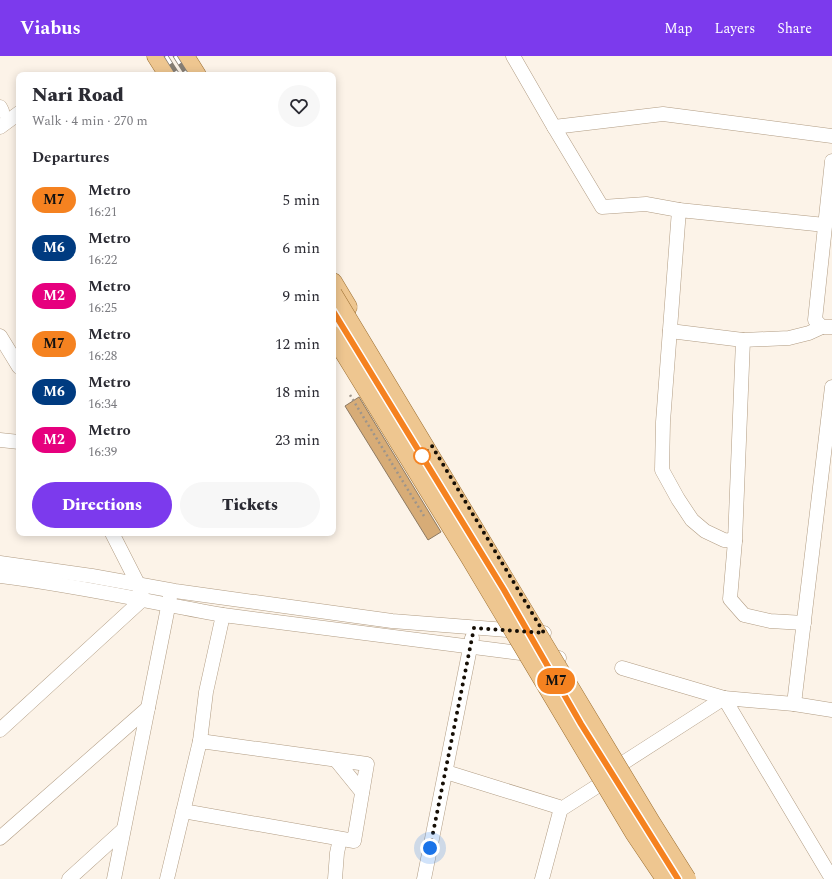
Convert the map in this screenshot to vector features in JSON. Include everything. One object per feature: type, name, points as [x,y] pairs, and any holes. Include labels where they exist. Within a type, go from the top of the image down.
[{"type":"main road","points":[[156,56],[166,72]]},
{"type":"main road","points":[[164,56],[173,72]]},
{"type":"main road","points":[[185,56],[195,72]]},
{"type":"main road","points":[[195,56],[205,72]]},
{"type":"main road","points":[[336,287],[623,763],[697,879]]},
{"type":"main road","points":[[336,299],[651,822],[687,879]]},
{"type":"main road","points":[[336,340],[470,558],[634,833],[664,879]]},
{"type":"main road","points":[[336,347],[480,583],[598,785],[657,879]]},
{"type":"street","points":[[513,56],[602,207],[646,204],[678,210],[825,225]]},
{"type":"street","points":[[554,127],[663,114],[832,136]]},
{"type":"street","points":[[0,127],[16,115]]},
{"type":"street","points":[[827,327],[815,320],[832,161]]},
{"type":"street","points":[[678,210],[670,332],[662,422],[662,470],[678,499],[692,520],[704,531],[724,540],[735,541]]},
{"type":"street","points":[[670,332],[743,340],[789,338],[827,327]]},
{"type":"street","points":[[0,336],[16,363]]},
{"type":"street","points":[[743,340],[735,541],[730,599],[744,615],[770,621],[804,623]]},
{"type":"street","points":[[0,358],[16,363]]},
{"type":"street","points":[[794,704],[832,387]]},
{"type":"street","points":[[0,440],[16,442]]},
{"type":"street","points":[[114,536],[138,584],[143,599]]},
{"type":"street","points":[[0,563],[92,576],[171,590],[392,621],[544,633]]},
{"type":"street","points":[[0,576],[21,578],[143,599],[223,615],[560,658]]},
{"type":"street","points":[[114,879],[171,590]]},
{"type":"street","points":[[0,730],[143,599]]},
{"type":"street","points":[[167,879],[200,741],[206,692],[223,615]]},
{"type":"street","points":[[424,879],[474,628]]},
{"type":"street","points":[[622,668],[724,698],[794,704],[832,710]]},
{"type":"street","points":[[446,772],[561,808],[565,807],[598,785],[623,763],[724,698]]},
{"type":"street","points":[[724,698],[832,879]]},
{"type":"street","points":[[0,838],[148,708]]},
{"type":"street","points":[[183,811],[354,841],[367,764],[200,741]]},
{"type":"street","points":[[336,760],[362,792]]},
{"type":"street","points":[[542,879],[561,808]]},
{"type":"street","points":[[69,879],[124,830]]},
{"type":"street","points":[[335,879],[337,853],[340,839]]},
{"type":"path","points":[[350,395],[428,522]]},
{"type":"building","points":[[359,397],[441,532],[428,540],[345,406]]},
{"type":"railway","points":[[166,56],[176,72]]},
{"type":"railway","points":[[175,56],[185,72]]},
{"type":"railway","points":[[336,316],[504,590],[581,724],[678,879]]},
{"type":"railway","points":[[336,331],[498,594],[574,728],[669,879]]},
{"type":"metro line","name":"M7","points":[[336,316],[504,590],[581,724],[678,879]]},
{"type":"route","points":[[422,456],[432,446],[544,633],[474,628],[430,848]]}]
